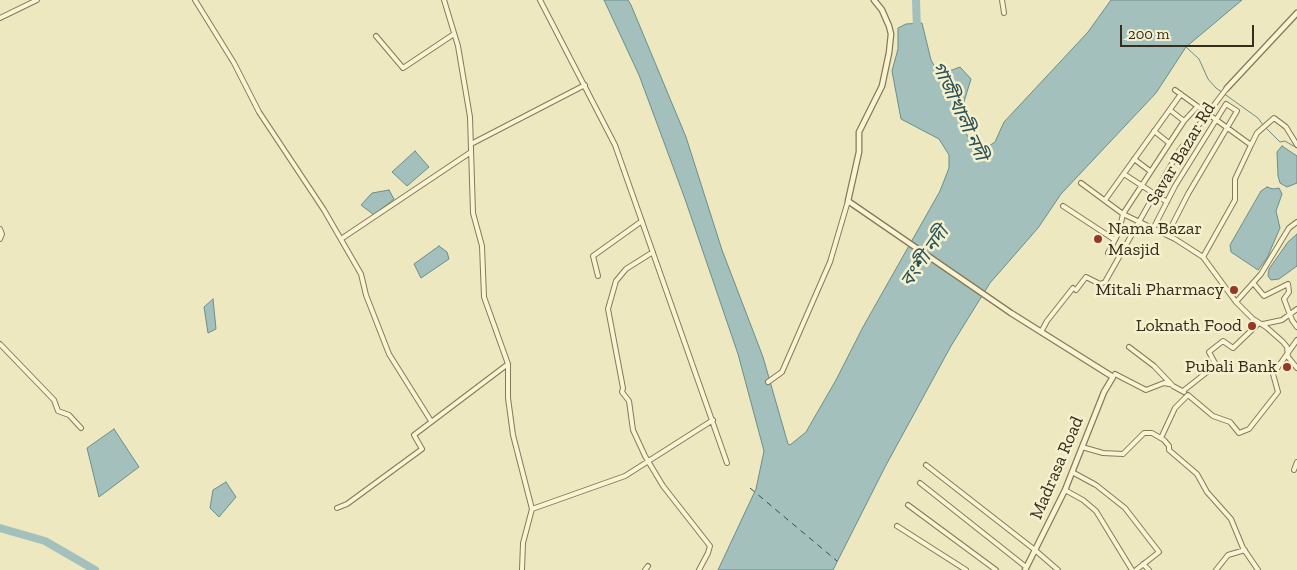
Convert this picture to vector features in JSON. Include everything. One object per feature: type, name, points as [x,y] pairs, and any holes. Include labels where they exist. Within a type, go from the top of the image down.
[{"type":"street","points":[[0,18],[37,0]]},
{"type":"street","points":[[195,0],[234,64],[259,112],[341,238],[361,274],[366,295],[389,354],[432,421]]},
{"type":"street","points":[[442,0],[458,46],[470,117],[473,214],[482,246],[484,298],[508,364],[510,417],[532,509],[523,543],[522,570]]},
{"type":"street","points":[[540,0],[614,145],[727,463]]},
{"type":"street","points":[[768,382],[782,372],[830,262],[848,201],[859,152],[859,132],[882,86],[891,34],[882,10],[874,0]]},
{"type":"street","points":[[1002,0],[1004,13]]},
{"type":"street","points":[[1041,332],[1047,321],[1086,276],[1100,284],[1105,282],[1179,151],[1220,95],[1297,14]]},
{"type":"street","points":[[376,36],[402,68],[454,34]]},
{"type":"street","points":[[471,144],[585,85]]},
{"type":"street","points":[[1175,90],[1250,145]]},
{"type":"street","points":[[1105,200],[1181,94]]},
{"type":"street","name":"Savar Bazar Rd","points":[[1153,229],[1167,202],[1226,104],[1237,111],[1228,128]]},
{"type":"street","name":"Savar Bazar Rd","points":[[1108,253],[1115,240],[1123,214],[1184,121],[1197,107]]},
{"type":"street","points":[[1170,110],[1184,121]]},
{"type":"street","points":[[1203,257],[1235,200],[1235,179],[1257,132],[1274,118],[1286,128],[1297,145]]},
{"type":"street","points":[[1167,235],[1188,194],[1228,128]]},
{"type":"street","points":[[1154,131],[1169,143]]},
{"type":"street","points":[[1292,138],[1297,133]]},
{"type":"street","points":[[341,238],[471,152]]},
{"type":"street","points":[[1134,160],[1150,171]]},
{"type":"street","points":[[1124,174],[1167,202]]},
{"type":"street","points":[[1082,183],[1123,214],[1167,235],[1203,257],[1236,302],[1283,342],[1288,352],[1288,357],[1297,368]]},
{"type":"street","points":[[848,201],[854,208],[934,258],[1041,332],[1114,375],[1146,390],[1164,382],[1183,391],[1213,416],[1230,422],[1239,433],[1249,429],[1278,392],[1273,374],[1297,340]]},
{"type":"street","points":[[1063,206],[1115,240]]},
{"type":"street","points":[[598,276],[593,256],[642,221]]},
{"type":"street","points":[[1236,302],[1254,284],[1289,228],[1297,222]]},
{"type":"street","points":[[0,229],[2,234],[0,239]]},
{"type":"street","points":[[653,252],[626,269],[616,280],[608,309],[624,388],[622,392],[629,401],[633,430],[663,486],[710,546],[699,570]]},
{"type":"street","points":[[1254,284],[1264,296],[1288,284],[1289,292],[1284,299],[1297,327]]},
{"type":"street","points":[[1183,391],[1216,365],[1209,352],[1223,341],[1233,348],[1261,324],[1274,323],[1297,309]]},
{"type":"street","points":[[0,344],[54,400],[58,411],[69,415],[81,428]]},
{"type":"street","points":[[1130,347],[1154,366],[1171,385]]},
{"type":"street","points":[[337,508],[347,504],[422,449],[414,435],[508,364]]},
{"type":"street","name":"Madrasa Road","points":[[1026,568],[1065,490],[1104,392],[1114,375]]},
{"type":"street","points":[[1162,438],[1175,408],[1188,395]]},
{"type":"street","points":[[532,509],[626,476],[713,420]]},
{"type":"street","points":[[1082,447],[1103,453],[1123,454],[1144,433],[1152,432],[1162,438],[1169,446],[1169,450],[1197,474],[1207,492],[1231,519],[1245,550],[1258,570]]},
{"type":"street","points":[[1294,470],[1297,462]]},
{"type":"street","points":[[926,465],[1036,550],[1058,570]]},
{"type":"street","points":[[1072,472],[1096,485],[1124,508],[1159,552],[1136,570]]},
{"type":"street","points":[[920,483],[1026,568]]},
{"type":"street","points":[[1065,490],[1083,500],[1096,511],[1132,570]]},
{"type":"street","points":[[908,505],[996,570]]},
{"type":"street","points":[[897,526],[966,570]]},
{"type":"street","points":[[1216,570],[1228,555],[1245,550]]},
{"type":"street","points":[[1143,564],[1149,570]]},
{"type":"water","name":"বংশী নদী","points":[[604,0],[628,0],[631,5],[686,137],[722,250],[763,357],[788,444],[790,445],[806,432],[836,380],[863,327],[940,191],[949,168],[949,155],[939,139],[901,119],[892,71],[898,49],[898,28],[906,24],[922,23],[931,60],[935,67],[952,70],[960,67],[971,79],[959,118],[967,135],[976,147],[983,150],[995,142],[1004,122],[1088,32],[1111,0],[1242,0],[1186,47],[1156,93],[1061,194],[1038,228],[990,283],[951,346],[885,467],[833,570],[718,570],[756,489],[764,451],[738,354],[685,199],[639,75]]},
{"type":"water","points":[[1282,146],[1297,156],[1297,183],[1287,187],[1280,183],[1278,176],[1277,152]]},
{"type":"water","points":[[415,151],[429,167],[407,186],[392,172]]},
{"type":"water","points":[[1267,187],[1279,188],[1282,194],[1276,211],[1280,228],[1267,258],[1258,270],[1231,252],[1230,245],[1261,191]]},
{"type":"water","points":[[389,190],[394,199],[374,215],[361,205],[372,193]]},
{"type":"water","points":[[1297,234],[1297,266],[1279,279],[1271,280],[1268,276],[1269,269],[1288,242]]},
{"type":"water","points":[[439,246],[447,252],[449,259],[421,278],[414,264]]},
{"type":"water","points":[[213,299],[216,329],[208,333],[204,307]]},
{"type":"water","points":[[114,429],[139,467],[99,497],[87,448]]},
{"type":"water","points":[[226,482],[236,497],[219,517],[210,508],[213,490]]},
{"type":"waterway","name":"গাজীখালী নদী","points":[[916,0],[917,30]]},
{"type":"waterway","points":[[1185,46],[1199,59],[1208,79],[1216,88],[1258,118],[1263,125]]},
{"type":"waterway","points":[[1266,128],[1280,142],[1285,141],[1297,148]]},
{"type":"waterway","points":[[0,528],[45,541],[95,570]]},
{"type":"ferry route","points":[[750,488],[837,561]]},
{"type":"place","name":"Nama Bazar Masjid","points":[[1098,239]]},
{"type":"place","name":"Mitali Pharmacy","points":[[1234,290]]},
{"type":"place","name":"Loknath Food","points":[[1252,326]]},
{"type":"place","name":"Pubali Bank","points":[[1287,367]]}]
